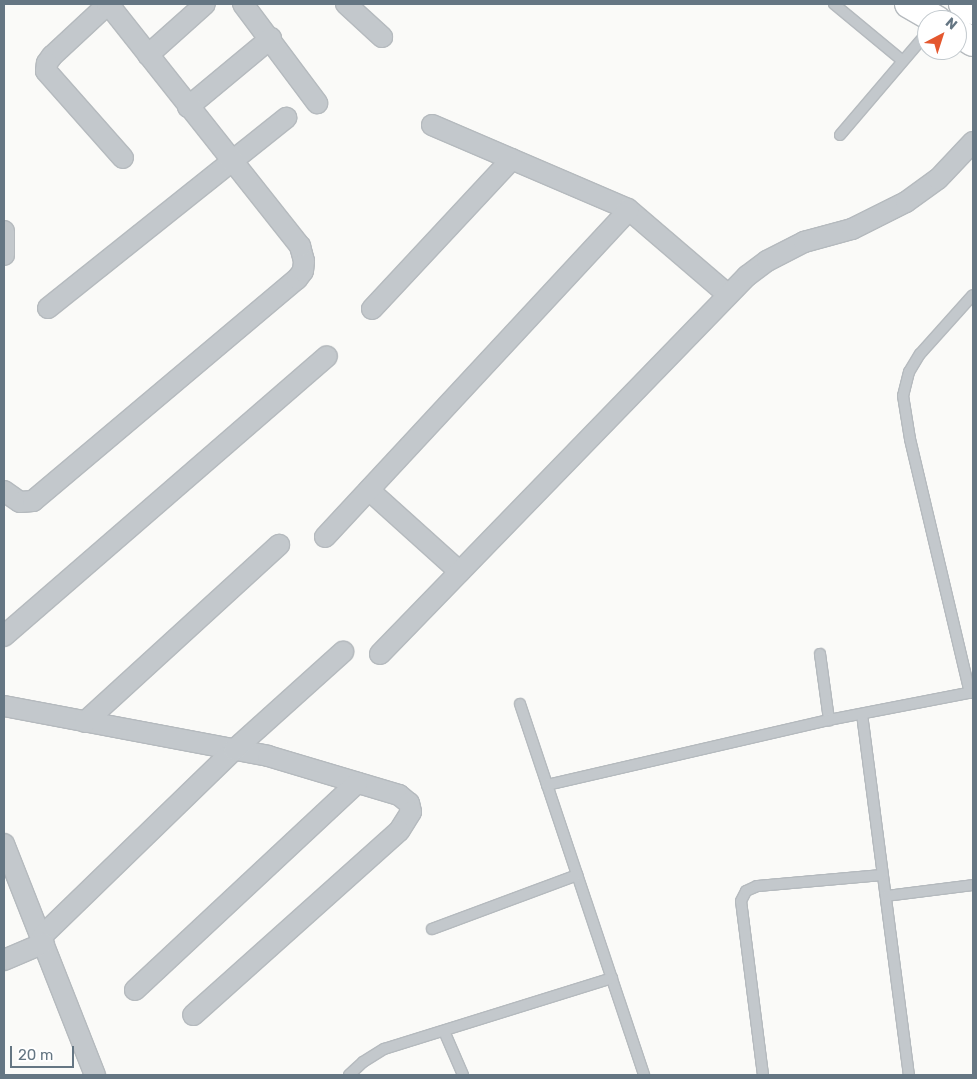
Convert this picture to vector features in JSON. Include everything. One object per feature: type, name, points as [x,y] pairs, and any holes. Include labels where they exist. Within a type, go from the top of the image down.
[{"type":"main road","points":[[963,4],[973,10]]},
{"type":"street","points":[[4,491],[20,502],[34,500],[297,279],[304,261],[300,246],[231,163],[108,4],[52,56],[46,71],[123,158]]},
{"type":"street","points":[[148,55],[205,4]]},
{"type":"street","points":[[243,4],[271,38],[317,103]]},
{"type":"street","points":[[346,4],[382,37]]},
{"type":"street","points":[[188,107],[271,38]]},
{"type":"street","points":[[48,308],[286,118]]},
{"type":"street","points":[[432,125],[629,210],[727,294]]},
{"type":"street","points":[[380,654],[727,294],[766,261],[804,242],[871,221],[906,202],[938,179],[973,142]]},
{"type":"street","points":[[372,308],[512,159]]},
{"type":"street","points":[[325,537],[629,210]]},
{"type":"street","points":[[4,231],[4,255]]},
{"type":"street","points":[[4,636],[326,356]]},
{"type":"street","points":[[369,490],[460,572]]},
{"type":"street","points":[[85,722],[279,545]]},
{"type":"street","points":[[4,960],[43,940],[234,750],[343,652]]},
{"type":"street","points":[[4,706],[268,756],[398,795],[409,803],[412,812],[408,821],[193,1015]]},
{"type":"street","points":[[135,990],[357,782]]},
{"type":"street","points":[[4,844],[95,1075]]},
{"type":"lane","points":[[834,4],[903,61]]},
{"type":"lane","points":[[840,135],[917,45]]},
{"type":"lane","points":[[547,785],[829,720],[972,692],[910,439],[903,396],[909,372],[920,354],[973,295]]},
{"type":"lane","points":[[820,654],[829,720]]},
{"type":"lane","points":[[520,704],[644,1075]]},
{"type":"lane","points":[[862,714],[909,1075]]},
{"type":"lane","points":[[432,929],[577,875]]},
{"type":"lane","points":[[763,1075],[742,901],[746,891],[757,886],[883,875]]},
{"type":"lane","points":[[886,896],[973,885]]},
{"type":"lane","points":[[349,1075],[363,1062],[384,1049],[612,978]]},
{"type":"lane","points":[[444,1031],[463,1075]]}]
